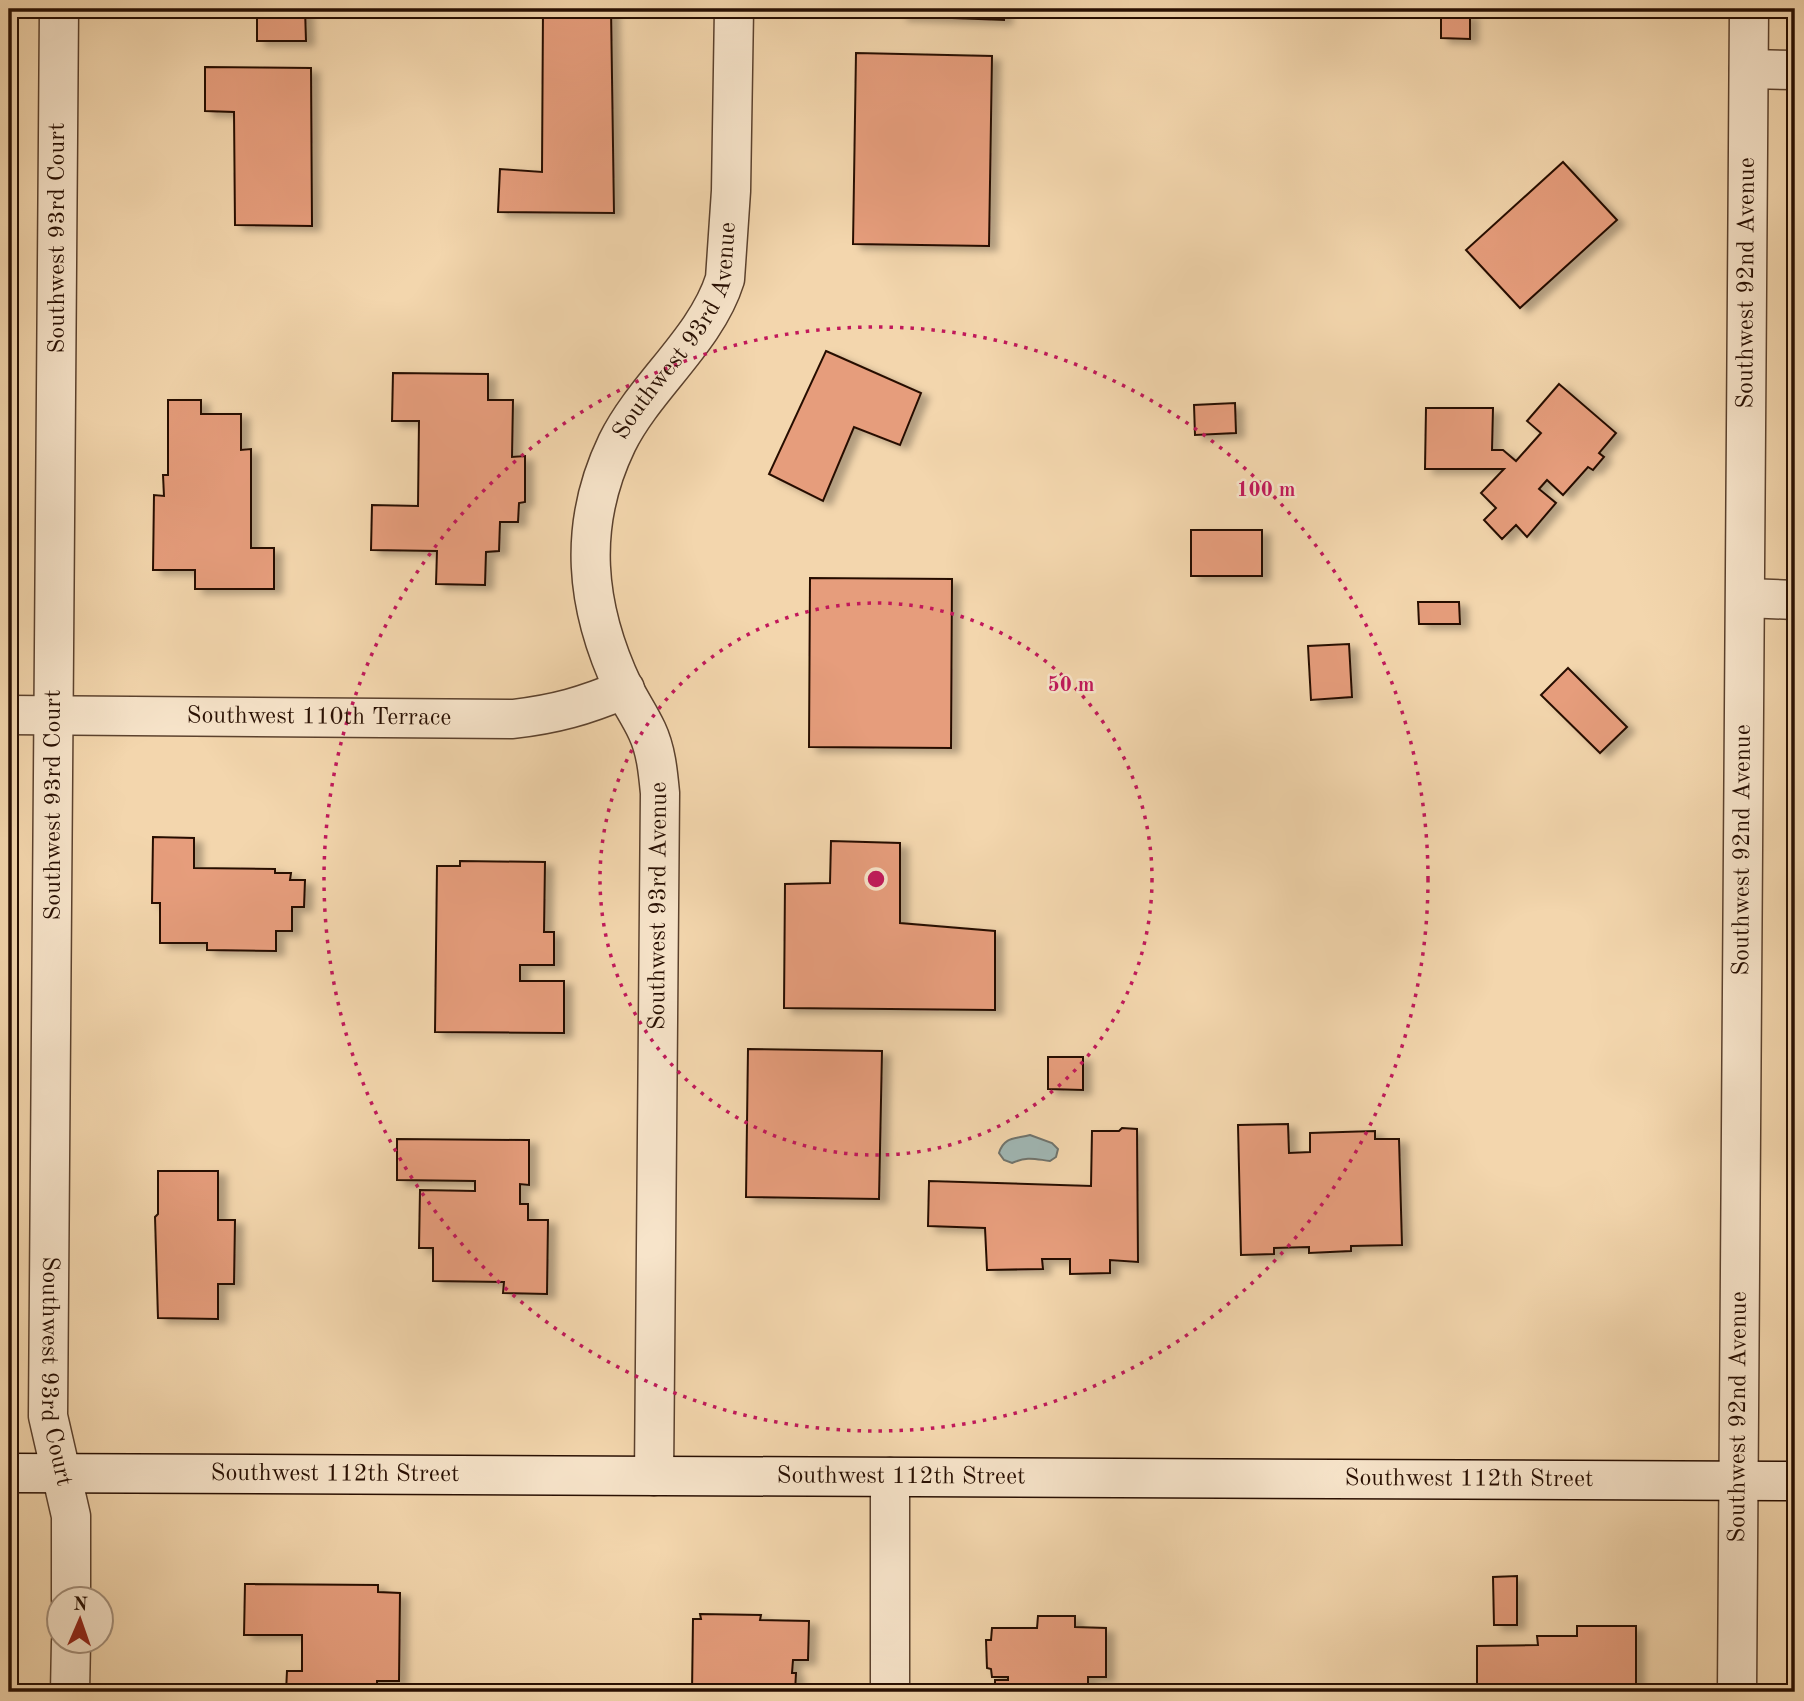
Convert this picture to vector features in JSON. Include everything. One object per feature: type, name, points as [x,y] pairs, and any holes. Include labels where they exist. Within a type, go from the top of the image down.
[{"type":"street","name":"Southwest 93rd Court","points":[[59,9],[48,1416],[72,1516],[71,1586]]},
{"type":"street","name":"Southwest 93rd Avenue","points":[[654,1476],[660,793],[649,733],[625,689],[597,617],[590,558],[592,519],[603,477],[624,430],[690,341],[722,290],[731,203],[734,9]]},
{"type":"street","name":"Southwest 92nd Avenue","points":[[1737,1692],[1749,9]]},
{"type":"street","points":[[1749,69],[1795,69]]},
{"type":"street","points":[[1746,598],[1795,600]]},
{"type":"street","name":"Southwest 110th Terrace","points":[[9,715],[513,719],[551,715],[581,707],[625,689]]},
{"type":"street","name":"Southwest 112th Street","points":[[9,1473],[1795,1481]]},
{"type":"street","points":[[890,1477],[890,1692]]},
{"type":"street","points":[[71,1656],[71,1692]]},
{"type":"water","points":[[1030,1135],[1052,1143],[1058,1149],[1056,1157],[1050,1161],[1027,1159],[1012,1163],[1004,1160],[999,1153],[1004,1144],[1011,1139]]},
{"type":"building","points":[[257,9],[305,9],[306,41],[257,41]]},
{"type":"building","points":[[543,9],[611,9],[614,213],[498,212],[500,169],[542,172]]},
{"type":"building","points":[[899,9],[1004,9],[1004,20],[900,16]]},
{"type":"building","points":[[1441,13],[1470,14],[1470,39],[1441,38]]},
{"type":"building","points":[[856,53],[992,56],[989,246],[853,244]]},
{"type":"building","points":[[205,67],[311,68],[312,226],[235,225],[234,112],[205,111]]},
{"type":"building","points":[[1563,162],[1617,220],[1520,308],[1466,250]]},
{"type":"building","points":[[826,351],[921,393],[900,445],[854,427],[823,501],[769,474]]},
{"type":"building","points":[[393,373],[488,374],[488,400],[513,400],[512,457],[525,456],[525,502],[519,503],[518,522],[500,522],[499,551],[486,552],[485,585],[436,584],[437,551],[371,550],[372,505],[418,506],[419,421],[392,421]]},
{"type":"building","points":[[1559,384],[1616,433],[1599,453],[1604,457],[1593,470],[1588,467],[1563,495],[1547,480],[1539,489],[1556,503],[1527,537],[1516,525],[1502,539],[1484,520],[1496,508],[1481,493],[1504,469],[1425,469],[1426,408],[1493,408],[1492,450],[1503,450],[1516,461],[1541,433],[1527,421]]},
{"type":"building","points":[[168,400],[201,400],[201,414],[241,414],[241,450],[251,449],[251,548],[274,548],[274,589],[195,589],[195,570],[153,570],[154,495],[164,496],[163,475],[168,475]]},
{"type":"building","points":[[1235,403],[1236,433],[1195,435],[1194,405]]},
{"type":"building","points":[[1191,530],[1262,530],[1262,576],[1191,576]]},
{"type":"building","points":[[810,578],[952,579],[951,748],[809,747]]},
{"type":"building","points":[[1418,602],[1459,602],[1460,624],[1419,624]]},
{"type":"building","points":[[1349,644],[1352,697],[1311,700],[1308,646]]},
{"type":"building","points":[[1568,668],[1627,727],[1600,753],[1541,695]]},
{"type":"building","points":[[153,837],[194,838],[194,868],[275,869],[275,873],[291,873],[290,880],[305,880],[304,907],[292,907],[292,931],[276,931],[276,951],[207,950],[207,943],[160,943],[160,903],[152,903]]},
{"type":"building","points":[[831,841],[900,843],[900,923],[995,931],[995,1010],[784,1008],[785,884],[830,883]]},
{"type":"building","points":[[460,861],[545,862],[544,932],[554,932],[554,965],[520,965],[520,981],[564,981],[564,1033],[435,1032],[437,866],[460,866]]},
{"type":"building","points":[[748,1049],[882,1051],[879,1199],[746,1197]]},
{"type":"building","points":[[1048,1057],[1083,1057],[1083,1090],[1048,1089]]},
{"type":"building","points":[[1288,1124],[1289,1153],[1310,1152],[1310,1133],[1375,1131],[1375,1139],[1399,1139],[1402,1245],[1351,1246],[1351,1251],[1309,1253],[1309,1247],[1274,1248],[1274,1254],[1241,1255],[1238,1125]]},
{"type":"building","points":[[1122,1128],[1137,1129],[1138,1262],[1110,1260],[1110,1273],[1070,1274],[1070,1259],[1042,1259],[1043,1269],[987,1270],[985,1228],[928,1226],[929,1181],[1091,1186],[1092,1131],[1119,1131]]},
{"type":"building","points":[[397,1139],[529,1140],[529,1185],[520,1184],[520,1204],[528,1204],[528,1220],[548,1220],[547,1294],[503,1293],[504,1282],[433,1281],[433,1248],[419,1248],[420,1190],[475,1191],[475,1181],[397,1180]]},
{"type":"building","points":[[158,1171],[218,1171],[218,1220],[235,1220],[234,1284],[218,1284],[218,1319],[158,1318],[155,1217],[158,1214]]},
{"type":"building","points":[[1517,1576],[1517,1625],[1494,1625],[1493,1577]]},
{"type":"building","points":[[245,1584],[378,1585],[378,1592],[400,1593],[399,1681],[377,1681],[377,1691],[409,1692],[286,1692],[287,1671],[302,1671],[302,1635],[244,1635]]},
{"type":"building","points":[[700,1614],[761,1615],[760,1620],[809,1621],[808,1660],[793,1660],[792,1673],[796,1673],[795,1692],[692,1692],[693,1619],[701,1619]]},
{"type":"building","points":[[1038,1616],[1075,1616],[1075,1627],[1106,1628],[1106,1677],[1088,1677],[1088,1692],[995,1692],[995,1680],[1008,1680],[1008,1677],[992,1677],[991,1669],[987,1668],[986,1640],[991,1640],[992,1628],[1037,1628]]},
{"type":"building","points":[[1577,1626],[1636,1626],[1636,1692],[1477,1692],[1477,1646],[1538,1645],[1537,1636],[1577,1636]]}]
